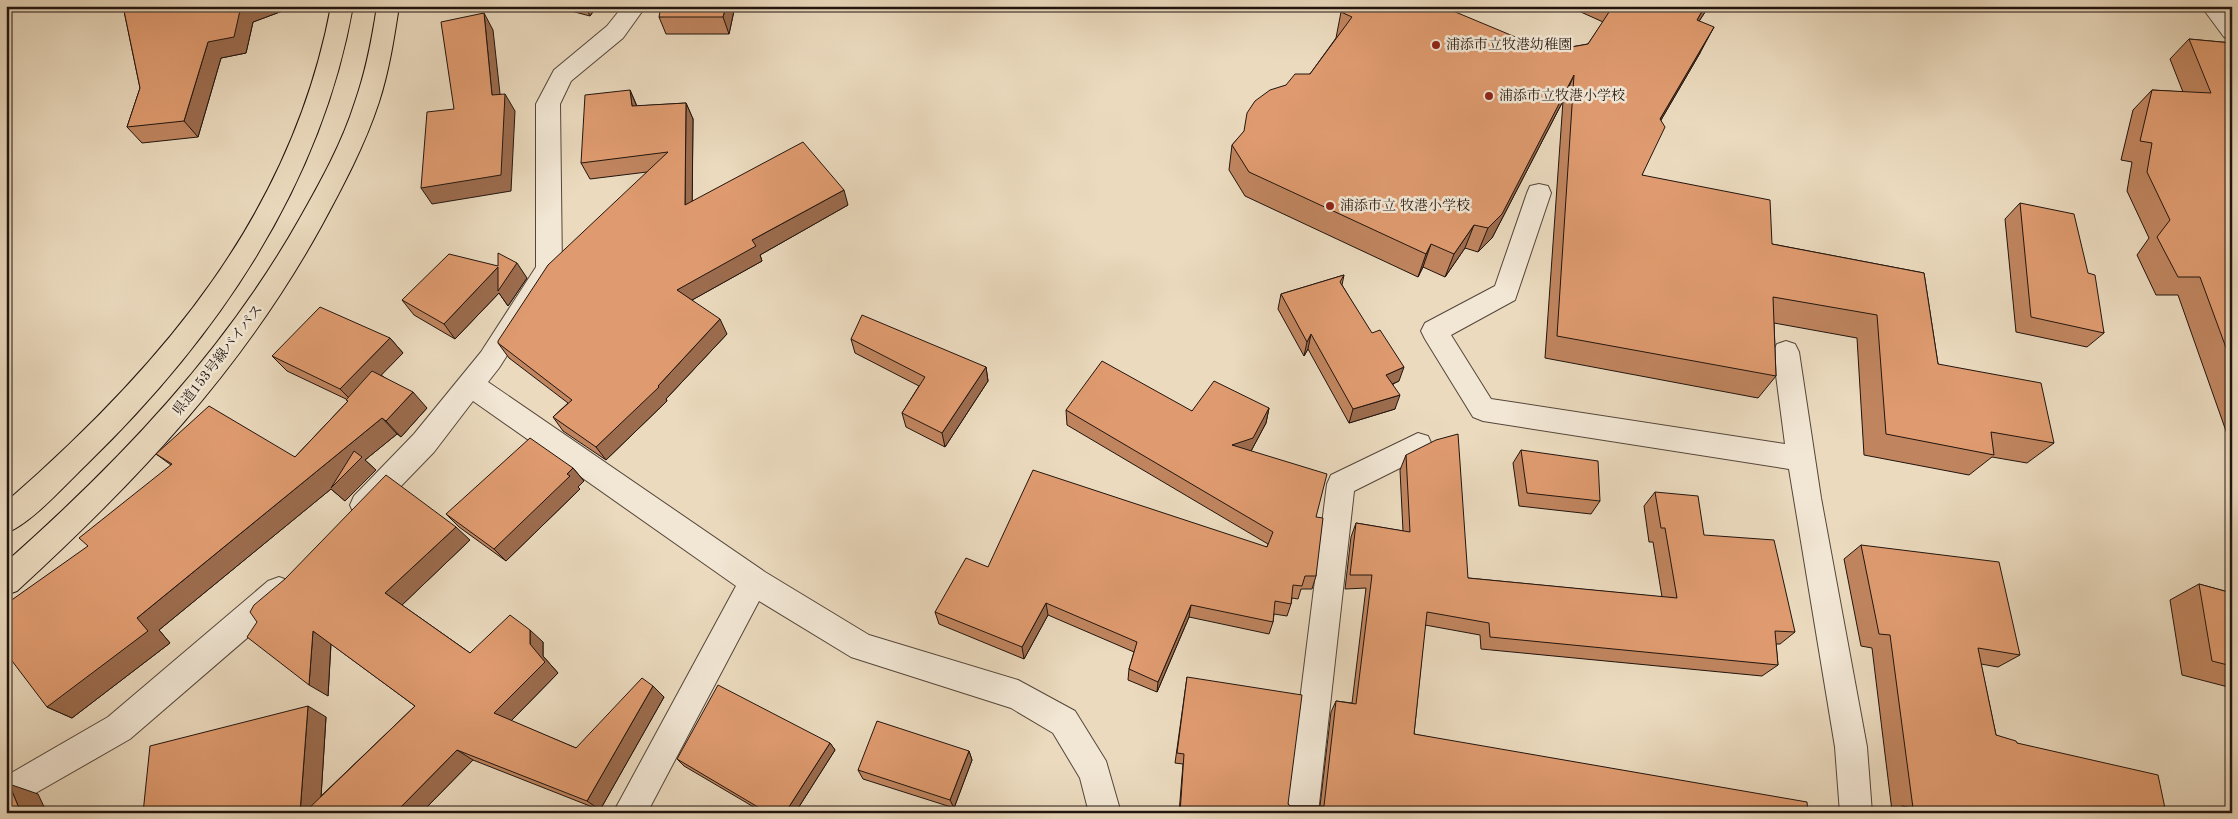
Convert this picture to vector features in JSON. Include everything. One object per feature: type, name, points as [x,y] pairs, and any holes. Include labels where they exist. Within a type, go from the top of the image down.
[{"type":"main road","points":[[6,520],[70,463],[116,417],[187,335],[238,264],[265,221],[311,123],[328,74],[342,6]]},
{"type":"main road","name":"県道153号線バイパス","points":[[6,581],[50,542],[154,440],[233,345],[256,314],[307,231],[335,176],[367,102],[387,13]]},
{"type":"street","points":[[344,526],[424,443],[490,360],[549,269],[548,104],[562,76],[615,32],[636,6]]},
{"type":"street","points":[[2212,6],[2232,31]]},
{"type":"street","points":[[1539,193],[1506,293],[1434,331],[1483,409],[1802,459]]},
{"type":"street","points":[[1786,352],[1802,459],[1852,747],[1856,813]]},
{"type":"street","points":[[471,384],[754,582],[862,647],[1018,695],[1064,722],[1095,772],[1104,813]]},
{"type":"street","points":[[1302,813],[1341,484],[1418,445]]},
{"type":"street","points":[[6,794],[119,728],[298,574]]},
{"type":"street","points":[[630,813],[754,582]]},
{"type":"building","points":[[123,6],[241,6],[234,37],[208,42],[184,121],[127,127],[140,88]]},
{"type":"building","points":[[661,6],[726,6],[723,17],[659,17]]},
{"type":"building","points":[[1346,6],[1441,6],[1549,51],[1588,44],[1613,6],[1705,6],[1697,20],[1714,27],[1660,119],[1665,127],[1642,175],[1770,200],[1772,244],[1924,273],[1938,364],[2041,383],[2054,443],[1991,432],[1994,455],[1886,434],[1877,315],[1773,297],[1776,376],[1557,336],[1574,75],[1502,214],[1488,228],[1474,225],[1454,254],[1431,244],[1426,254],[1249,172],[1232,145],[1244,131],[1247,113],[1255,101],[1270,90],[1286,85],[1295,74],[1310,74],[1352,17],[1341,12]]},
{"type":"building","points":[[484,13],[492,95],[505,94],[501,175],[421,188],[427,112],[454,109],[441,22]]},
{"type":"building","points":[[2189,39],[2232,43],[2232,364],[2200,277],[2178,277],[2157,237],[2170,220],[2147,172],[2152,143],[2140,141],[2152,90],[2211,93]]},
{"type":"building","points":[[630,90],[632,106],[686,103],[685,205],[803,142],[844,190],[752,240],[756,246],[677,290],[720,319],[659,387],[596,447],[553,417],[572,400],[498,343],[498,341],[548,265],[668,152],[581,163],[585,95]]},
{"type":"building","points":[[2020,203],[2074,214],[2088,273],[2095,275],[2104,333],[2031,317]]},
{"type":"building","points":[[498,253],[517,263],[498,291],[498,267],[444,324],[402,300],[449,254],[498,266]]},
{"type":"building","points":[[1344,275],[1340,282],[1372,333],[1380,330],[1404,367],[1386,375],[1400,395],[1353,409],[1311,334],[1307,342],[1281,294]]},
{"type":"building","points":[[320,307],[390,338],[340,389],[272,356]]},
{"type":"building","points":[[862,315],[986,367],[942,433],[902,413],[925,377],[851,339]]},
{"type":"building","points":[[1102,361],[1192,411],[1214,381],[1269,408],[1253,438],[1232,445],[1327,474],[1316,517],[1323,518],[1316,576],[1305,576],[1302,586],[1293,585],[1291,604],[1275,601],[1273,622],[1191,605],[1158,682],[1129,669],[1137,642],[1046,603],[1022,647],[935,612],[966,558],[988,567],[1033,470],[1267,547],[1273,532],[1066,410]]},
{"type":"building","points":[[372,371],[413,392],[386,421],[382,418],[137,618],[148,631],[47,707],[6,653],[6,604],[88,546],[79,538],[172,464],[156,454],[209,406],[295,457],[348,401],[346,400]]},
{"type":"building","points":[[1458,434],[1468,578],[1677,598],[1665,528],[1661,528],[1655,492],[1698,496],[1704,535],[1774,540],[1795,632],[1775,631],[1778,665],[1490,637],[1489,623],[1427,612],[1414,734],[1807,802],[1808,813],[1473,813],[1457,810],[1457,813],[1180,813],[1184,754],[1177,753],[1187,677],[1302,695],[1288,804],[1290,806],[1324,806],[1336,701],[1356,704],[1372,575],[1350,575],[1356,523],[1410,532],[1406,455],[1436,440]]},
{"type":"building","points":[[530,438],[573,468],[567,474],[570,476],[494,549],[446,514]]},
{"type":"building","points":[[1521,450],[1598,461],[1600,501],[1527,493]]},
{"type":"building","points":[[354,451],[362,457],[331,488]]},
{"type":"building","points":[[386,475],[456,527],[385,593],[470,653],[510,615],[530,630],[530,644],[545,662],[494,713],[576,748],[642,678],[653,686],[587,801],[457,750],[395,813],[304,813],[415,706],[313,631],[309,685],[247,637],[257,622],[250,612],[254,605],[285,579]]},
{"type":"building","points":[[1861,545],[1999,562],[2020,655],[1978,648],[1996,735],[2016,741],[2017,743],[2158,775],[2166,813],[1903,813],[1902,806],[1913,808],[1890,635],[1879,634]]},
{"type":"building","points":[[2199,584],[2232,593],[2232,666],[2212,661]]},
{"type":"building","points":[[718,685],[830,743],[785,813],[768,813],[677,759]]},
{"type":"building","points":[[308,706],[300,813],[143,813],[150,746]]},
{"type":"building","points":[[877,721],[969,751],[950,800],[858,770]]},
{"type":"building","points":[[9,784],[21,813],[6,813],[6,785]]},
{"type":"place","name":"浦添市立牧港幼稚園","points":[[1436,45]]},
{"type":"place","name":"浦添市立牧港小学校","points":[[1489,96]]},
{"type":"place","name":"浦添市立 牧港小学校","points":[[1330,206]]}]
